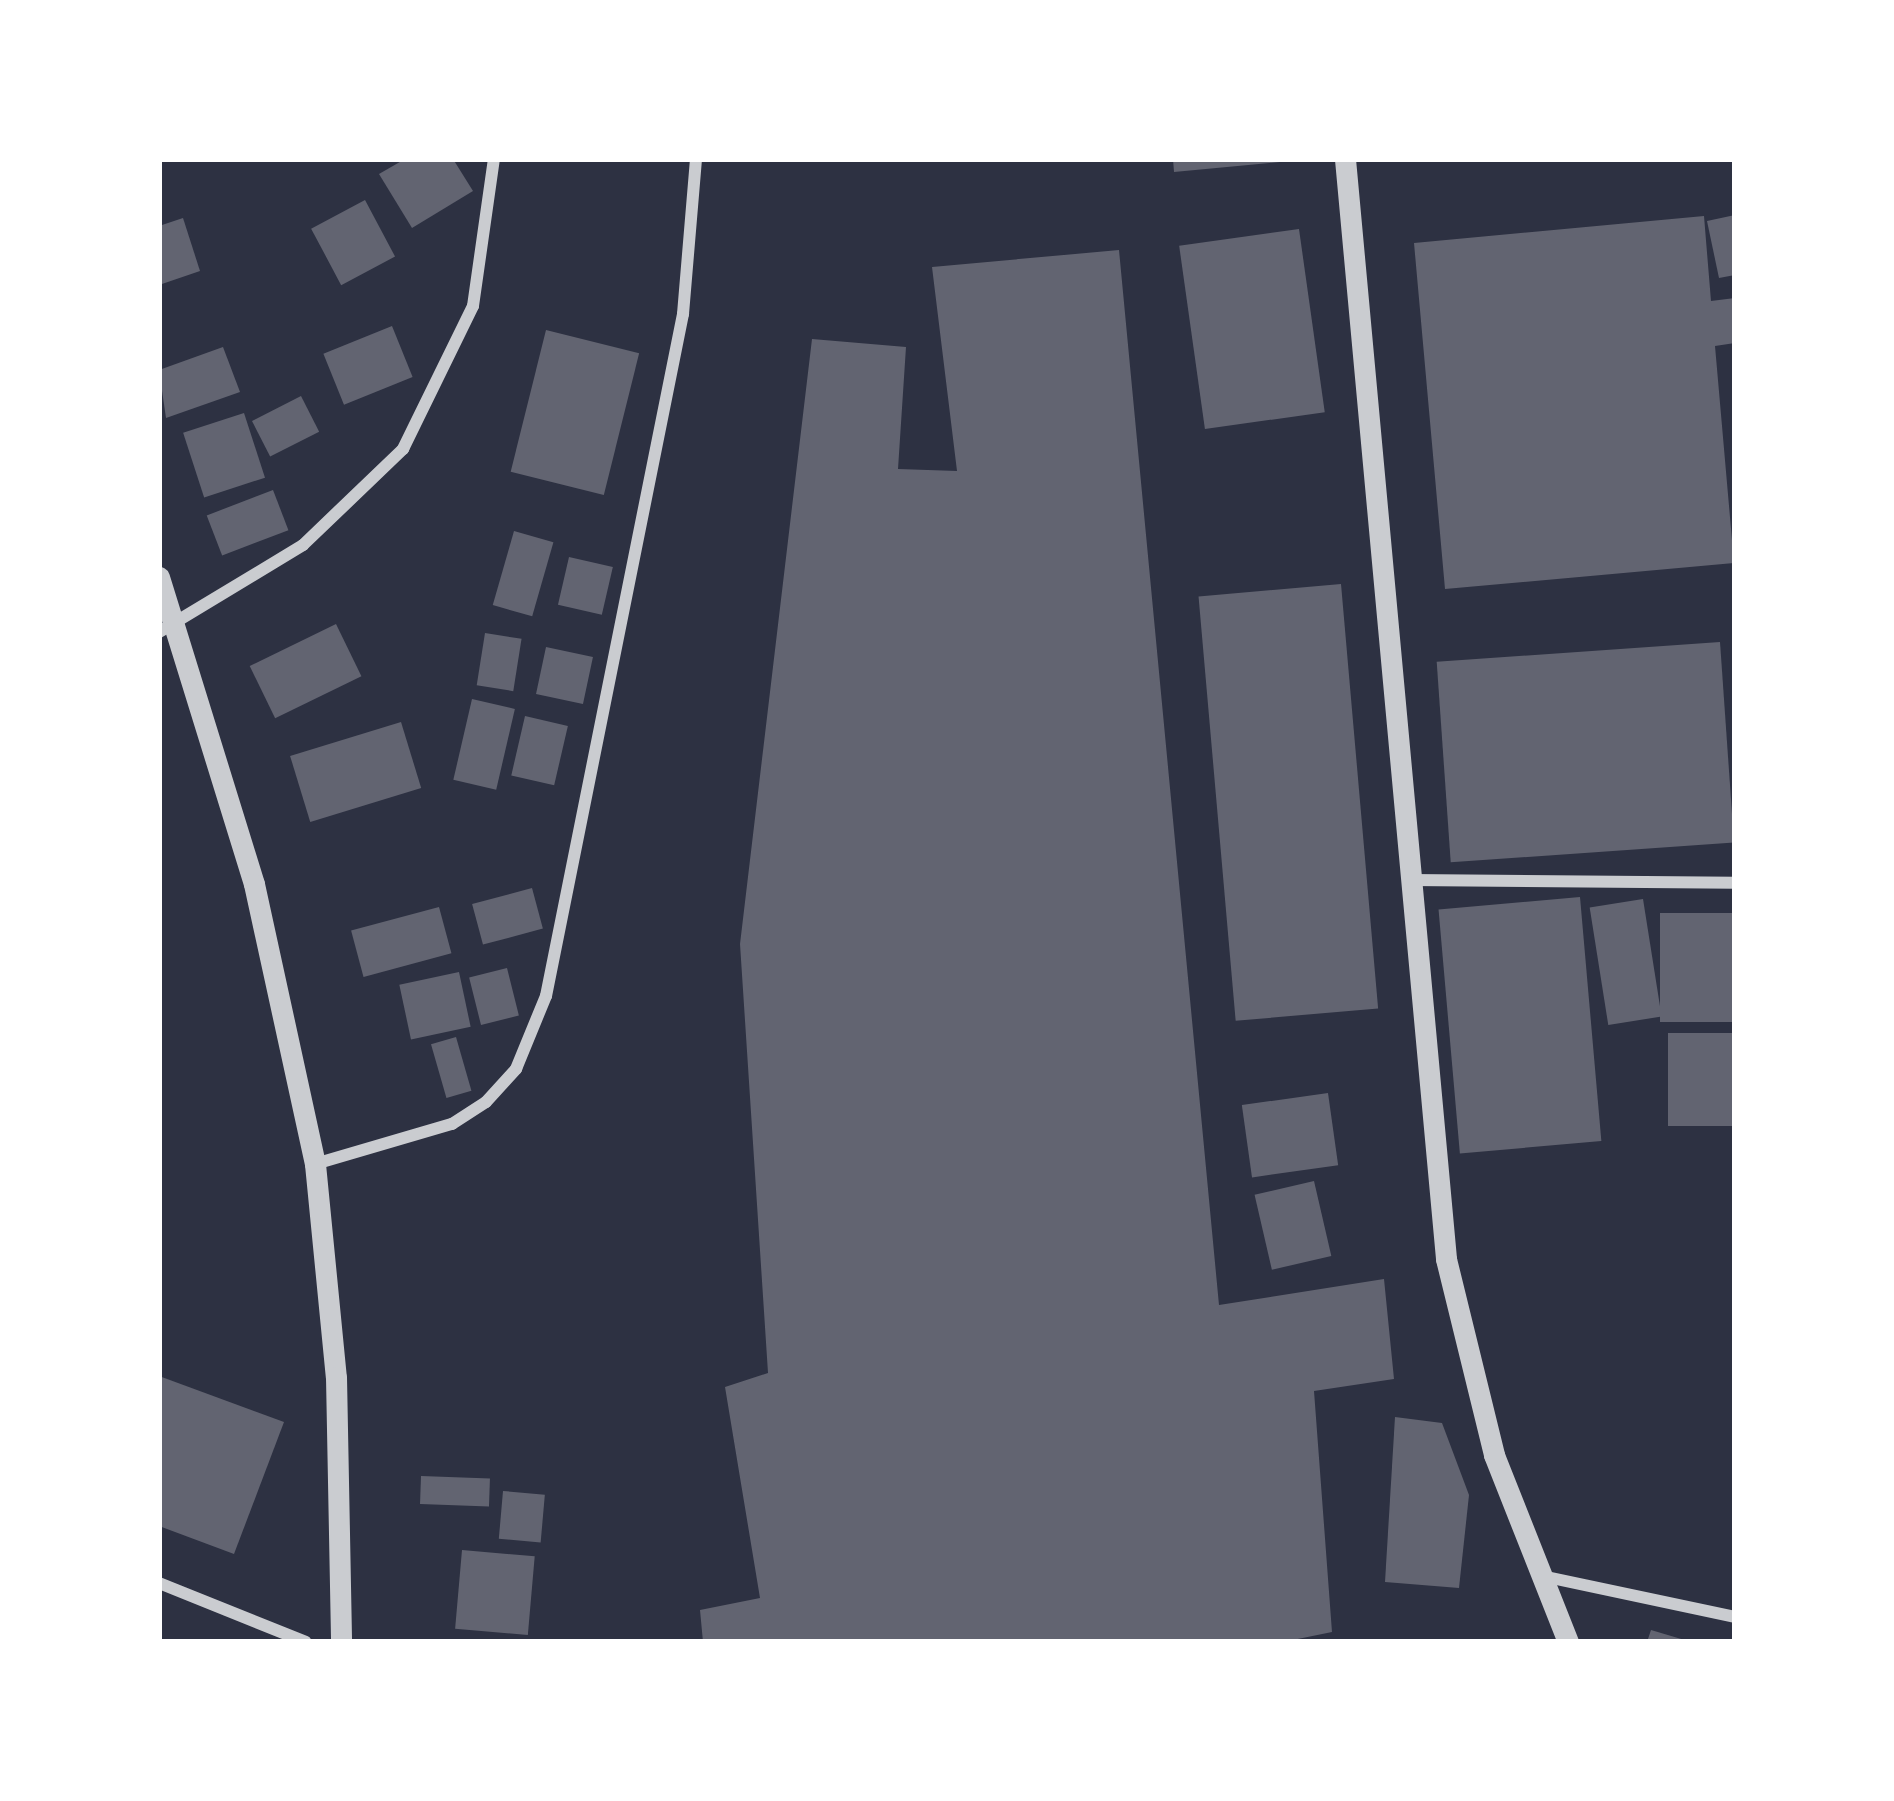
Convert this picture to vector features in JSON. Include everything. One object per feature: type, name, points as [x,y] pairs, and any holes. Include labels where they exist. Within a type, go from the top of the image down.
[{"type":"street","points":[[167,629],[303,545],[403,448],[473,306],[494,159]]},
{"type":"street","points":[[315,1164],[452,1124],[486,1102],[516,1069],[546,996],[682,314],[696,159]]},
{"type":"street","points":[[1345,159],[1409,880],[1466,1364],[1568,1642]]},
{"type":"street","points":[[159,577],[167,629],[254,884],[315,1164],[336,1377],[341,1642]]},
{"type":"street","points":[[1409,880],[1735,884]]},
{"type":"street","points":[[1542,1576],[1735,1617]]},
{"type":"street","points":[[159,1582],[306,1642]]},
{"type":"building","points":[[405,159],[453,159],[473,191],[412,228],[379,174]]},
{"type":"building","points":[[1173,159],[1280,159],[1280,162],[1174,172]]},
{"type":"building","points":[[365,200],[395,257],[341,285],[311,229]]},
{"type":"building","points":[[1735,215],[1735,275],[1719,278],[1707,221]]},
{"type":"building","points":[[1704,216],[1711,301],[1735,298],[1735,343],[1715,346],[1734,563],[1445,589],[1414,243]]},
{"type":"building","points":[[183,218],[200,271],[159,285],[159,226]]},
{"type":"building","points":[[1299,229],[1325,412],[1205,429],[1179,246]]},
{"type":"building","points":[[1119,250],[1219,1305],[1384,1279],[1394,1379],[1314,1391],[1332,1632],[1283,1642],[703,1642],[700,1610],[760,1598],[725,1387],[768,1373],[740,944],[812,339],[906,347],[898,469],[957,471],[932,267]]},
{"type":"building","points":[[392,326],[413,377],[344,405],[323,354]]},
{"type":"building","points":[[546,330],[639,353],[604,495],[511,472]]},
{"type":"building","points":[[223,347],[240,392],[166,418],[159,370]]},
{"type":"building","points":[[301,396],[319,432],[270,457],[252,421]]},
{"type":"building","points":[[244,413],[265,478],[204,497],[183,433]]},
{"type":"building","points":[[273,490],[288,530],[222,556],[207,515]]},
{"type":"building","points":[[514,531],[553,542],[532,616],[493,605]]},
{"type":"building","points":[[569,557],[613,567],[602,615],[558,605]]},
{"type":"building","points":[[1341,584],[1378,1008],[1236,1021],[1199,596]]},
{"type":"building","points":[[336,624],[361,676],[275,718],[250,666]]},
{"type":"building","points":[[485,633],[522,639],[513,691],[477,685]]},
{"type":"building","points":[[1720,642],[1734,843],[1451,862],[1437,662]]},
{"type":"building","points":[[546,647],[593,657],[583,704],[536,694]]},
{"type":"building","points":[[472,699],[515,709],[496,790],[453,780]]},
{"type":"building","points":[[525,716],[568,726],[554,785],[511,775]]},
{"type":"building","points":[[401,722],[421,788],[310,822],[290,756]]},
{"type":"building","points":[[532,888],[543,929],[483,945],[472,904]]},
{"type":"building","points":[[1580,897],[1601,1141],[1460,1153],[1439,909]]},
{"type":"building","points":[[1643,899],[1662,1017],[1608,1025],[1590,907]]},
{"type":"building","points":[[439,907],[451,953],[364,977],[351,931]]},
{"type":"building","points":[[1660,913],[1735,913],[1735,1022],[1660,1022]]},
{"type":"building","points":[[507,968],[519,1016],[481,1025],[469,977]]},
{"type":"building","points":[[459,972],[471,1027],[411,1039],[399,985]]},
{"type":"building","points":[[1668,1033],[1735,1033],[1735,1126],[1668,1126]]},
{"type":"building","points":[[456,1037],[471,1091],[446,1098],[431,1044]]},
{"type":"building","points":[[1328,1093],[1338,1165],[1252,1177],[1242,1105]]},
{"type":"building","points":[[1314,1181],[1331,1256],[1272,1270],[1255,1195]]},
{"type":"building","points":[[159,1376],[284,1422],[234,1554],[159,1526]]},
{"type":"building","points":[[1395,1417],[1442,1423],[1469,1495],[1459,1588],[1385,1582]]},
{"type":"building","points":[[421,1476],[490,1478],[489,1506],[420,1504]]},
{"type":"building","points":[[503,1491],[545,1495],[541,1542],[499,1539]]},
{"type":"building","points":[[462,1550],[535,1556],[528,1635],[455,1629]]},
{"type":"building","points":[[1651,1630],[1688,1641],[1647,1642]]}]
